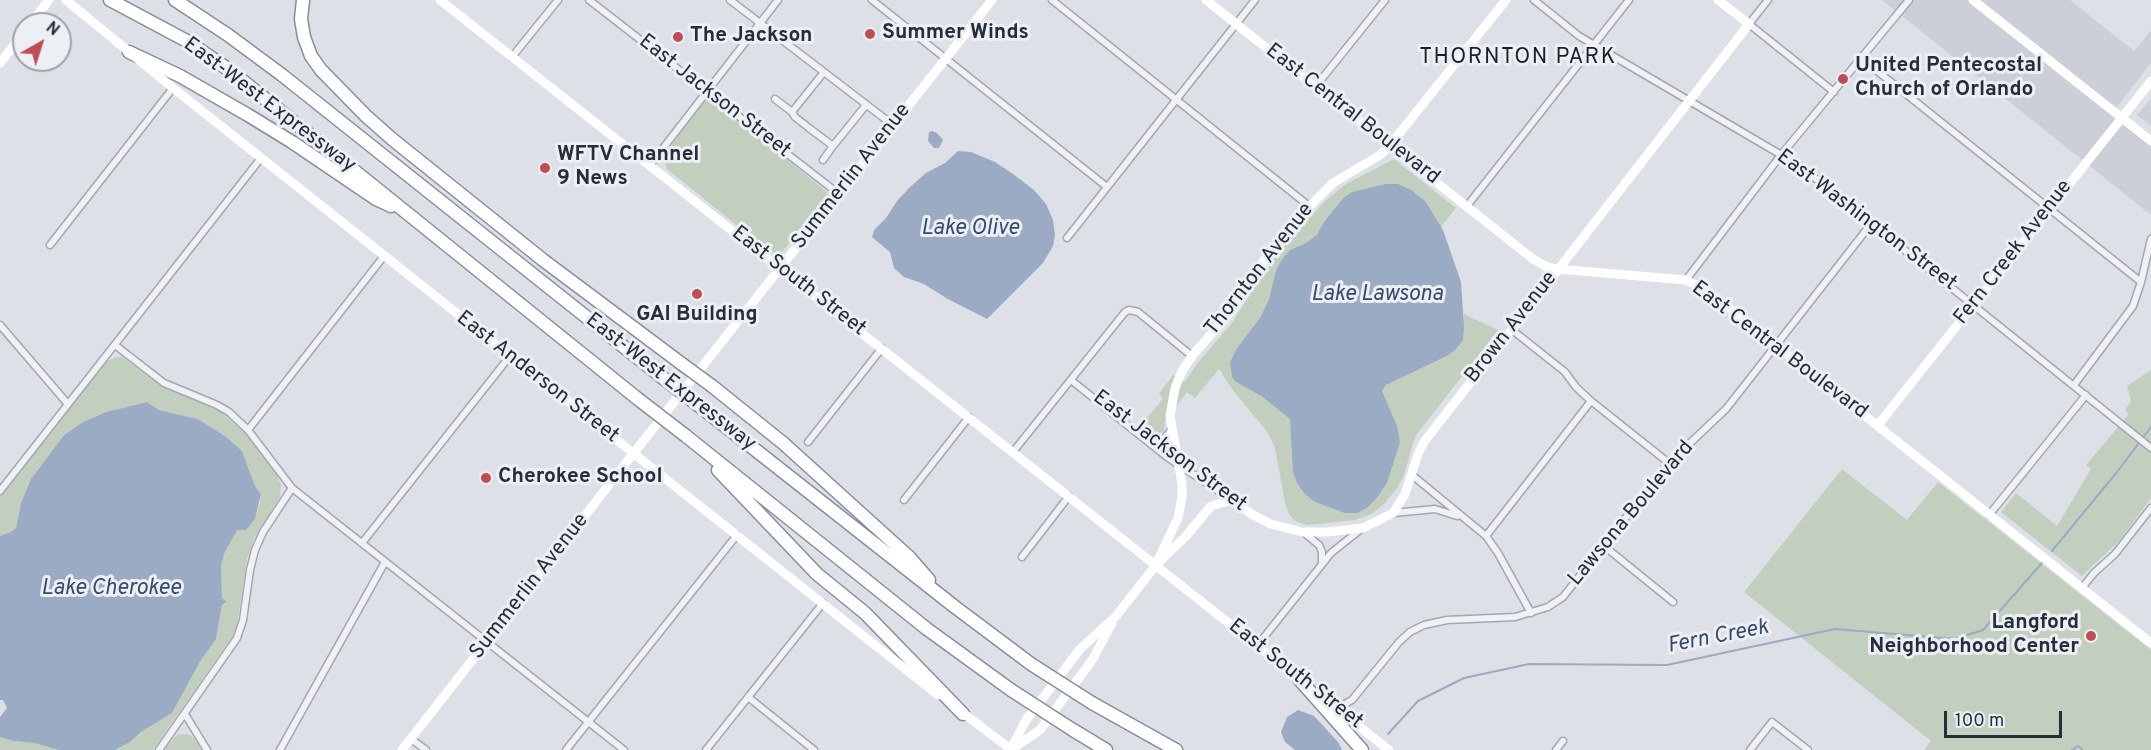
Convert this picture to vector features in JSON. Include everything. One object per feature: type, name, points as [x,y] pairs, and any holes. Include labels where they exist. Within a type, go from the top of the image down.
[{"type":"highway","name":"East-West Expressway","points":[[110,0],[185,40],[228,69],[927,629],[1011,690],[1106,750]]},
{"type":"highway","name":"East-West Expressway","points":[[175,0],[282,75],[658,374],[1031,664],[1092,703],[1176,750]]},
{"type":"highway","points":[[303,0],[301,19],[304,37],[311,56],[321,70],[366,116],[543,260],[712,386],[783,443],[909,557],[955,607]]},
{"type":"highway","points":[[129,52],[180,76],[248,115],[376,199],[407,213]]},
{"type":"highway","points":[[686,436],[817,573],[865,614],[963,714]]},
{"type":"highway","points":[[1299,679],[1362,750]]},
{"type":"street","points":[[40,12],[49,0]]},
{"type":"street","name":"East Anderson Street","points":[[66,0],[173,88],[633,454],[1011,750]]},
{"type":"street","name":"East South Street","points":[[440,0],[1389,750]]},
{"type":"street","points":[[512,57],[558,0]]},
{"type":"street","name":"East Jackson Street","points":[[589,0],[839,194]]},
{"type":"street","points":[[730,0],[893,125]]},
{"type":"street","points":[[650,165],[778,0]]},
{"type":"street","points":[[872,0],[1107,187]]},
{"type":"street","name":"Summerlin Avenue","points":[[402,750],[992,0]]},
{"type":"street","points":[[1052,0],[1309,206]]},
{"type":"street","name":"East Central Boulevard","points":[[1206,0],[1533,259],[1557,269],[1686,280],[1709,292],[2151,643]]},
{"type":"street","points":[[1066,238],[1255,0]]},
{"type":"street","points":[[1316,86],[1384,0]]},
{"type":"street","name":"Thornton Avenue","points":[[1156,565],[1180,512],[1182,484],[1170,416],[1175,388],[1182,370],[1227,315],[1273,247],[1333,183],[1380,155],[1390,145],[1506,0]]},
{"type":"street","name":"East Washington Street","points":[[1534,0],[1593,45],[1689,100],[1816,178],[2151,448]]},
{"type":"street","points":[[1467,206],[1629,0]]},
{"type":"street","points":[[1718,0],[1834,92]]},
{"type":"street","name":"Brown Avenue","points":[[1393,513],[1402,502],[1424,442],[1768,0]]},
{"type":"street","points":[[1686,280],[1781,155],[1909,0]]},
{"type":"street","points":[[1973,0],[2151,141]]},
{"type":"street","points":[[0,63],[12,48]]},
{"type":"street","points":[[1861,58],[2141,282]]},
{"type":"street","points":[[792,112],[824,72]]},
{"type":"street","name":"Fern Creek Avenue","points":[[1878,425],[2151,81]]},
{"type":"street","points":[[50,245],[173,88]]},
{"type":"street","points":[[775,99],[833,147]]},
{"type":"street","points":[[823,160],[866,105]]},
{"type":"street","points":[[0,491],[261,158]]},
{"type":"street","name":"Lawsona Boulevard","points":[[1336,709],[1349,703],[1399,642],[1410,632],[1424,625],[1447,620],[1515,617],[1548,607],[1563,597],[1669,463],[1725,409],[1871,224]]},
{"type":"street","points":[[2074,385],[2133,306],[2151,239]]},
{"type":"street","points":[[248,430],[384,256]]},
{"type":"street","points":[[1013,452],[1121,315],[1129,310],[1138,312],[1192,356]]},
{"type":"street","points":[[0,325],[67,403]]},
{"type":"street","points":[[1511,329],[1565,372],[1591,402],[1669,463]]},
{"type":"street","points":[[115,345],[164,383],[217,405],[248,430],[292,488],[624,750]]},
{"type":"street","points":[[808,442],[882,348]]},
{"type":"street","points":[[362,543],[510,356]]},
{"type":"street","name":"East Jackson Street","points":[[1071,380],[1179,464],[1253,515],[1271,524],[1302,532],[1363,528]]},
{"type":"street","points":[[1989,515],[2086,395]]},
{"type":"street","points":[[1486,536],[1591,402]]},
{"type":"street","points":[[904,500],[969,417]]},
{"type":"street","points":[[1142,436],[1158,442],[1167,437],[1171,430]]},
{"type":"street","points":[[1412,475],[1486,536],[1531,613]]},
{"type":"street","points":[[159,750],[237,638],[243,620],[255,550],[263,532],[292,488]]},
{"type":"street","points":[[1022,557],[1069,496]]},
{"type":"street","points":[[1011,750],[1026,720],[1080,649],[1116,616],[1156,565],[1186,536],[1207,509],[1232,500]]},
{"type":"street","points":[[2082,588],[2126,542],[2151,508]]},
{"type":"street","points":[[1257,646],[1331,553],[1363,528],[1393,513],[1435,509],[1466,520]]},
{"type":"street","points":[[1302,532],[1320,545],[1322,565]]},
{"type":"street","points":[[566,750],[737,534]]},
{"type":"street","points":[[1604,546],[1673,602]]},
{"type":"street","points":[[280,750],[385,562]]},
{"type":"street","points":[[706,750],[823,603]]},
{"type":"street","points":[[1011,750],[1040,730],[1094,659],[1116,616]]},
{"type":"street","points":[[748,697],[814,750]]},
{"type":"street","points":[[185,714],[207,750]]},
{"type":"street","points":[[1750,750],[1772,722],[1808,750]]},
{"type":"street","points":[[411,739],[426,750]]},
{"type":"street","points":[[1556,750],[1563,741]]},
{"type":"shaded area","points":[[1882,0],[2070,0],[2134,51],[2151,30],[2151,63],[2114,111],[2151,141],[2151,215]]},
{"type":"shaded area","points":[[2151,98],[2151,126],[2137,115]]},
{"type":"green space","points":[[707,100],[715,103],[826,191],[828,195],[826,203],[782,252],[777,254],[770,252],[667,169],[666,153]]},
{"type":"green space","points":[[1394,159],[1456,208],[1441,227],[1426,202],[1369,189],[1352,192],[1344,197],[1324,222],[1318,235],[1290,250],[1276,270],[1269,299],[1260,318],[1237,348],[1236,382],[1261,396],[1290,419],[1292,436],[1315,502],[1343,513],[1358,513],[1367,508],[1387,483],[1400,442],[1382,391],[1386,385],[1447,356],[1464,326],[1464,314],[1498,330],[1417,434],[1404,475],[1385,503],[1372,514],[1355,520],[1307,525],[1295,521],[1289,514],[1275,448],[1268,433],[1232,389],[1219,369],[1195,398],[1187,392],[1165,421],[1164,430],[1154,438],[1140,426],[1163,399],[1159,394],[1173,375],[1185,382],[1196,365],[1231,324],[1280,249],[1325,201],[1346,184]]},
{"type":"green space","points":[[122,357],[162,387],[219,410],[246,434],[276,474],[281,485],[280,497],[254,539],[247,559],[236,631],[153,750],[115,750],[172,713],[201,660],[216,639],[222,605],[226,604],[222,598],[221,566],[224,554],[237,529],[255,519],[260,503],[261,494],[255,486],[242,451],[225,436],[198,419],[159,410],[147,402],[106,412],[83,422],[64,435],[31,479],[21,503],[16,528],[0,536],[0,496],[107,361]]},
{"type":"green space","points":[[2151,370],[2151,498],[2119,541],[2082,576],[2001,512],[2016,493],[2057,526],[2091,469],[2086,465],[2129,414],[2125,410],[2131,401],[2127,386]]},
{"type":"green space","points":[[1842,469],[1907,520],[1938,482],[2151,650],[2151,750],[1924,750],[1931,741],[1744,592]]},
{"type":"green space","points":[[187,734],[194,738],[202,750],[164,750],[177,735]]},
{"type":"green space","points":[[0,737],[34,743],[59,750],[0,750]]},
{"type":"water","points":[[932,131],[943,140],[939,148],[934,148],[928,141],[929,132]]},
{"type":"water","name":"Lake Olive","points":[[958,151],[971,152],[995,162],[1013,174],[1034,190],[1046,204],[1053,220],[1055,235],[1053,246],[1043,263],[987,319],[924,284],[904,277],[894,268],[890,252],[872,237],[874,230],[910,187]]},
{"type":"water","name":"Lake Lawsona","points":[[1386,184],[1398,184],[1411,190],[1426,202],[1443,230],[1461,282],[1463,340],[1447,356],[1386,385],[1382,391],[1397,426],[1400,442],[1387,483],[1367,508],[1358,513],[1344,513],[1315,502],[1304,493],[1293,472],[1290,419],[1261,396],[1236,382],[1232,377],[1230,362],[1237,348],[1260,318],[1269,299],[1276,270],[1290,250],[1317,235],[1324,222],[1344,197],[1352,192]]},
{"type":"water","name":"Lake Cherokee","points":[[147,402],[159,410],[198,419],[225,436],[242,451],[255,486],[261,494],[255,519],[246,530],[237,530],[224,554],[221,566],[222,598],[227,602],[222,605],[216,639],[201,660],[172,713],[115,750],[59,750],[0,737],[0,717],[7,708],[3,700],[0,700],[0,536],[16,528],[21,503],[31,479],[64,435],[83,422],[106,412]]},
{"type":"water","points":[[1298,710],[1314,716],[1338,742],[1342,750],[1295,750],[1285,742],[1281,732],[1287,717]]},
{"type":"waterway","name":"Fern Creek","points":[[2052,551],[2151,427]]},
{"type":"waterway","name":"Fern Creek","points":[[1388,734],[1418,701],[1464,678],[1529,664],[1667,665],[1835,629],[1955,639],[1983,630],[2042,563]]},
{"type":"waterway","points":[[2072,750],[2078,746],[2083,750]]},
{"type":"place","name":"Summer Winds","points":[[870,34]]},
{"type":"place","name":"The Jackson","points":[[678,37]]},
{"type":"place","name":"United Pentecostal Church of Orlando","points":[[1843,79]]},
{"type":"place","name":"WFTV Channel 9 News","points":[[545,168]]},
{"type":"place","name":"GAI Building","points":[[697,294]]},
{"type":"place","name":"Cherokee School","points":[[486,478]]},
{"type":"place","name":"Langford Neighborhood Center","points":[[2091,636]]},
{"type":"district","name":"THORNTON PARK","points":[[1518,59]]}]
